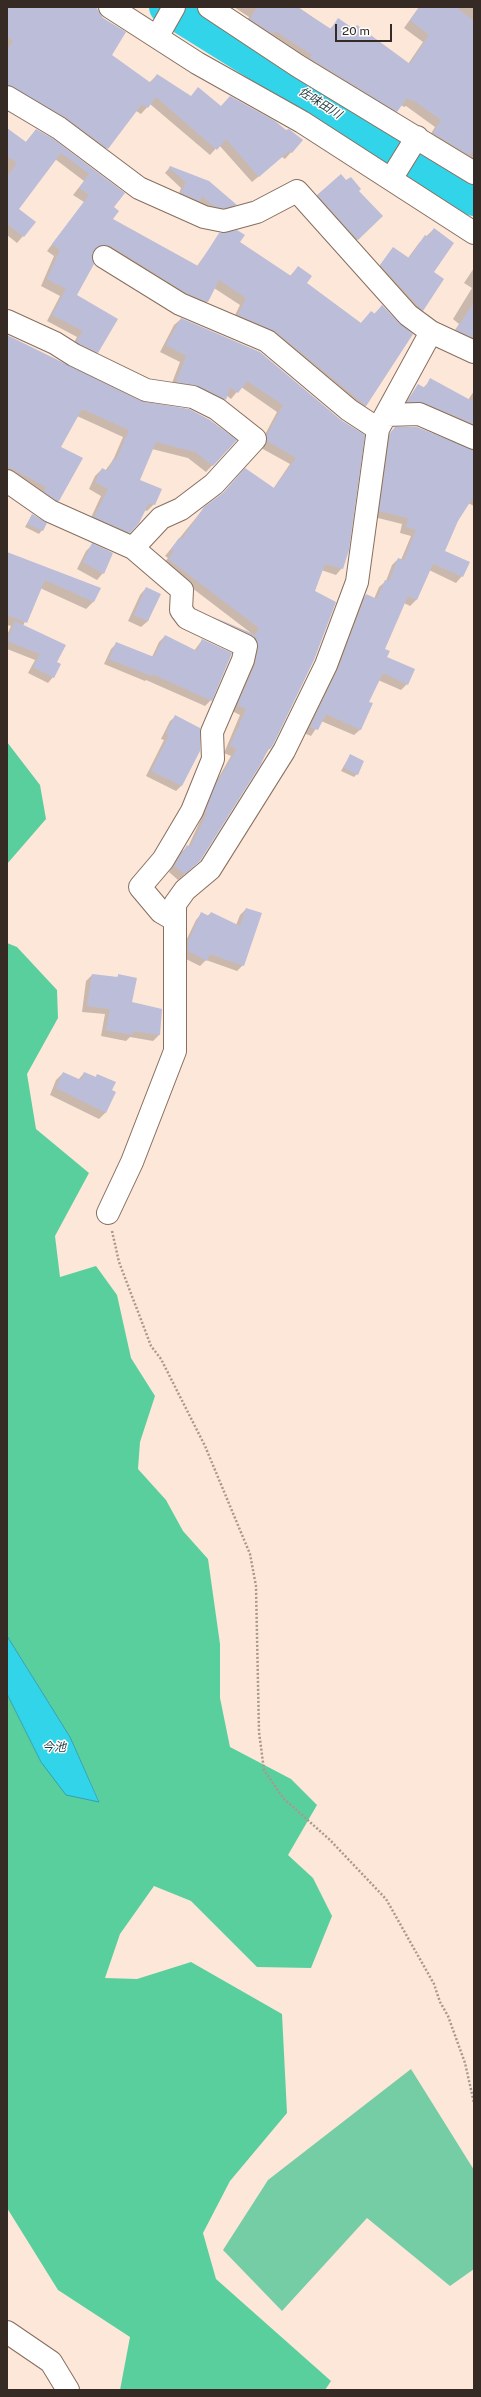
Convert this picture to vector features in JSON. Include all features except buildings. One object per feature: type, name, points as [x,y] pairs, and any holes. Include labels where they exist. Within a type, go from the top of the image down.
[{"type":"street","points":[[110,7],[159,33],[197,63],[302,122],[392,176],[474,233]]},
{"type":"street","points":[[159,33],[174,7]]},
{"type":"street","points":[[209,7],[298,66],[474,173]]},
{"type":"street","points":[[7,97],[59,128],[139,188],[204,217],[224,221],[257,212],[297,191],[408,315],[431,332],[474,352]]},
{"type":"street","points":[[392,176],[416,139]]},
{"type":"street","points":[[104,257],[180,304],[267,341],[349,410],[382,422],[418,414],[474,438]]},
{"type":"street","points":[[7,321],[55,343],[105,372],[146,390],[193,398],[205,403],[217,409],[255,439],[214,484],[181,509],[161,518],[133,548]]},
{"type":"street","points":[[108,1213],[132,1162],[175,1051],[173,919],[175,904],[185,890],[210,869],[284,751],[326,665],[358,582],[382,422],[431,332]]},
{"type":"street","points":[[7,480],[50,511],[133,548],[182,590],[181,610],[187,618],[246,646],[243,660],[212,732],[213,759],[192,811],[163,860],[140,887],[161,912],[173,919]]},
{"type":"street","points":[[7,2332],[51,2362],[68,2390]]},
{"type":"path","points":[[108,1213],[119,1262],[151,1346],[161,1359],[205,1446],[250,1554],[256,1586],[259,1732],[264,1770],[283,1798],[330,1840],[386,1899],[434,1984],[440,2002],[448,2016],[465,2063],[474,2103]]},
{"type":"green space","points":[[7,742],[40,785],[46,819],[7,864]]},
{"type":"green space","points":[[7,943],[17,947],[57,990],[58,1018],[27,1074],[36,1129],[89,1173],[55,1236],[60,1277],[96,1266],[117,1295],[131,1358],[155,1396],[140,1442],[138,1469],[166,1500],[183,1531],[208,1559],[220,1644],[220,1698],[230,1747],[291,1779],[317,1805],[288,1855],[313,1878],[332,1916],[311,1968],[257,1967],[191,1901],[154,1886],[120,1934],[105,1978],[137,1979],[191,1962],[282,2014],[287,2113],[230,2181],[203,2233],[216,2279],[331,2381],[325,2390],[120,2390],[130,2337],[58,2290],[7,2208],[7,1694],[41,1762],[99,1801],[70,1737],[7,1636]]},
{"type":"green space","points":[[411,2069],[474,2170],[474,2269],[450,2286],[367,2218],[282,2311],[223,2250],[268,2180]]},
{"type":"water","name":"今池","points":[[7,1636],[70,1737],[99,1802],[66,1795],[41,1762],[7,1694]]},
{"type":"waterway","name":"佐味田川","points":[[166,7],[474,199]]}]
